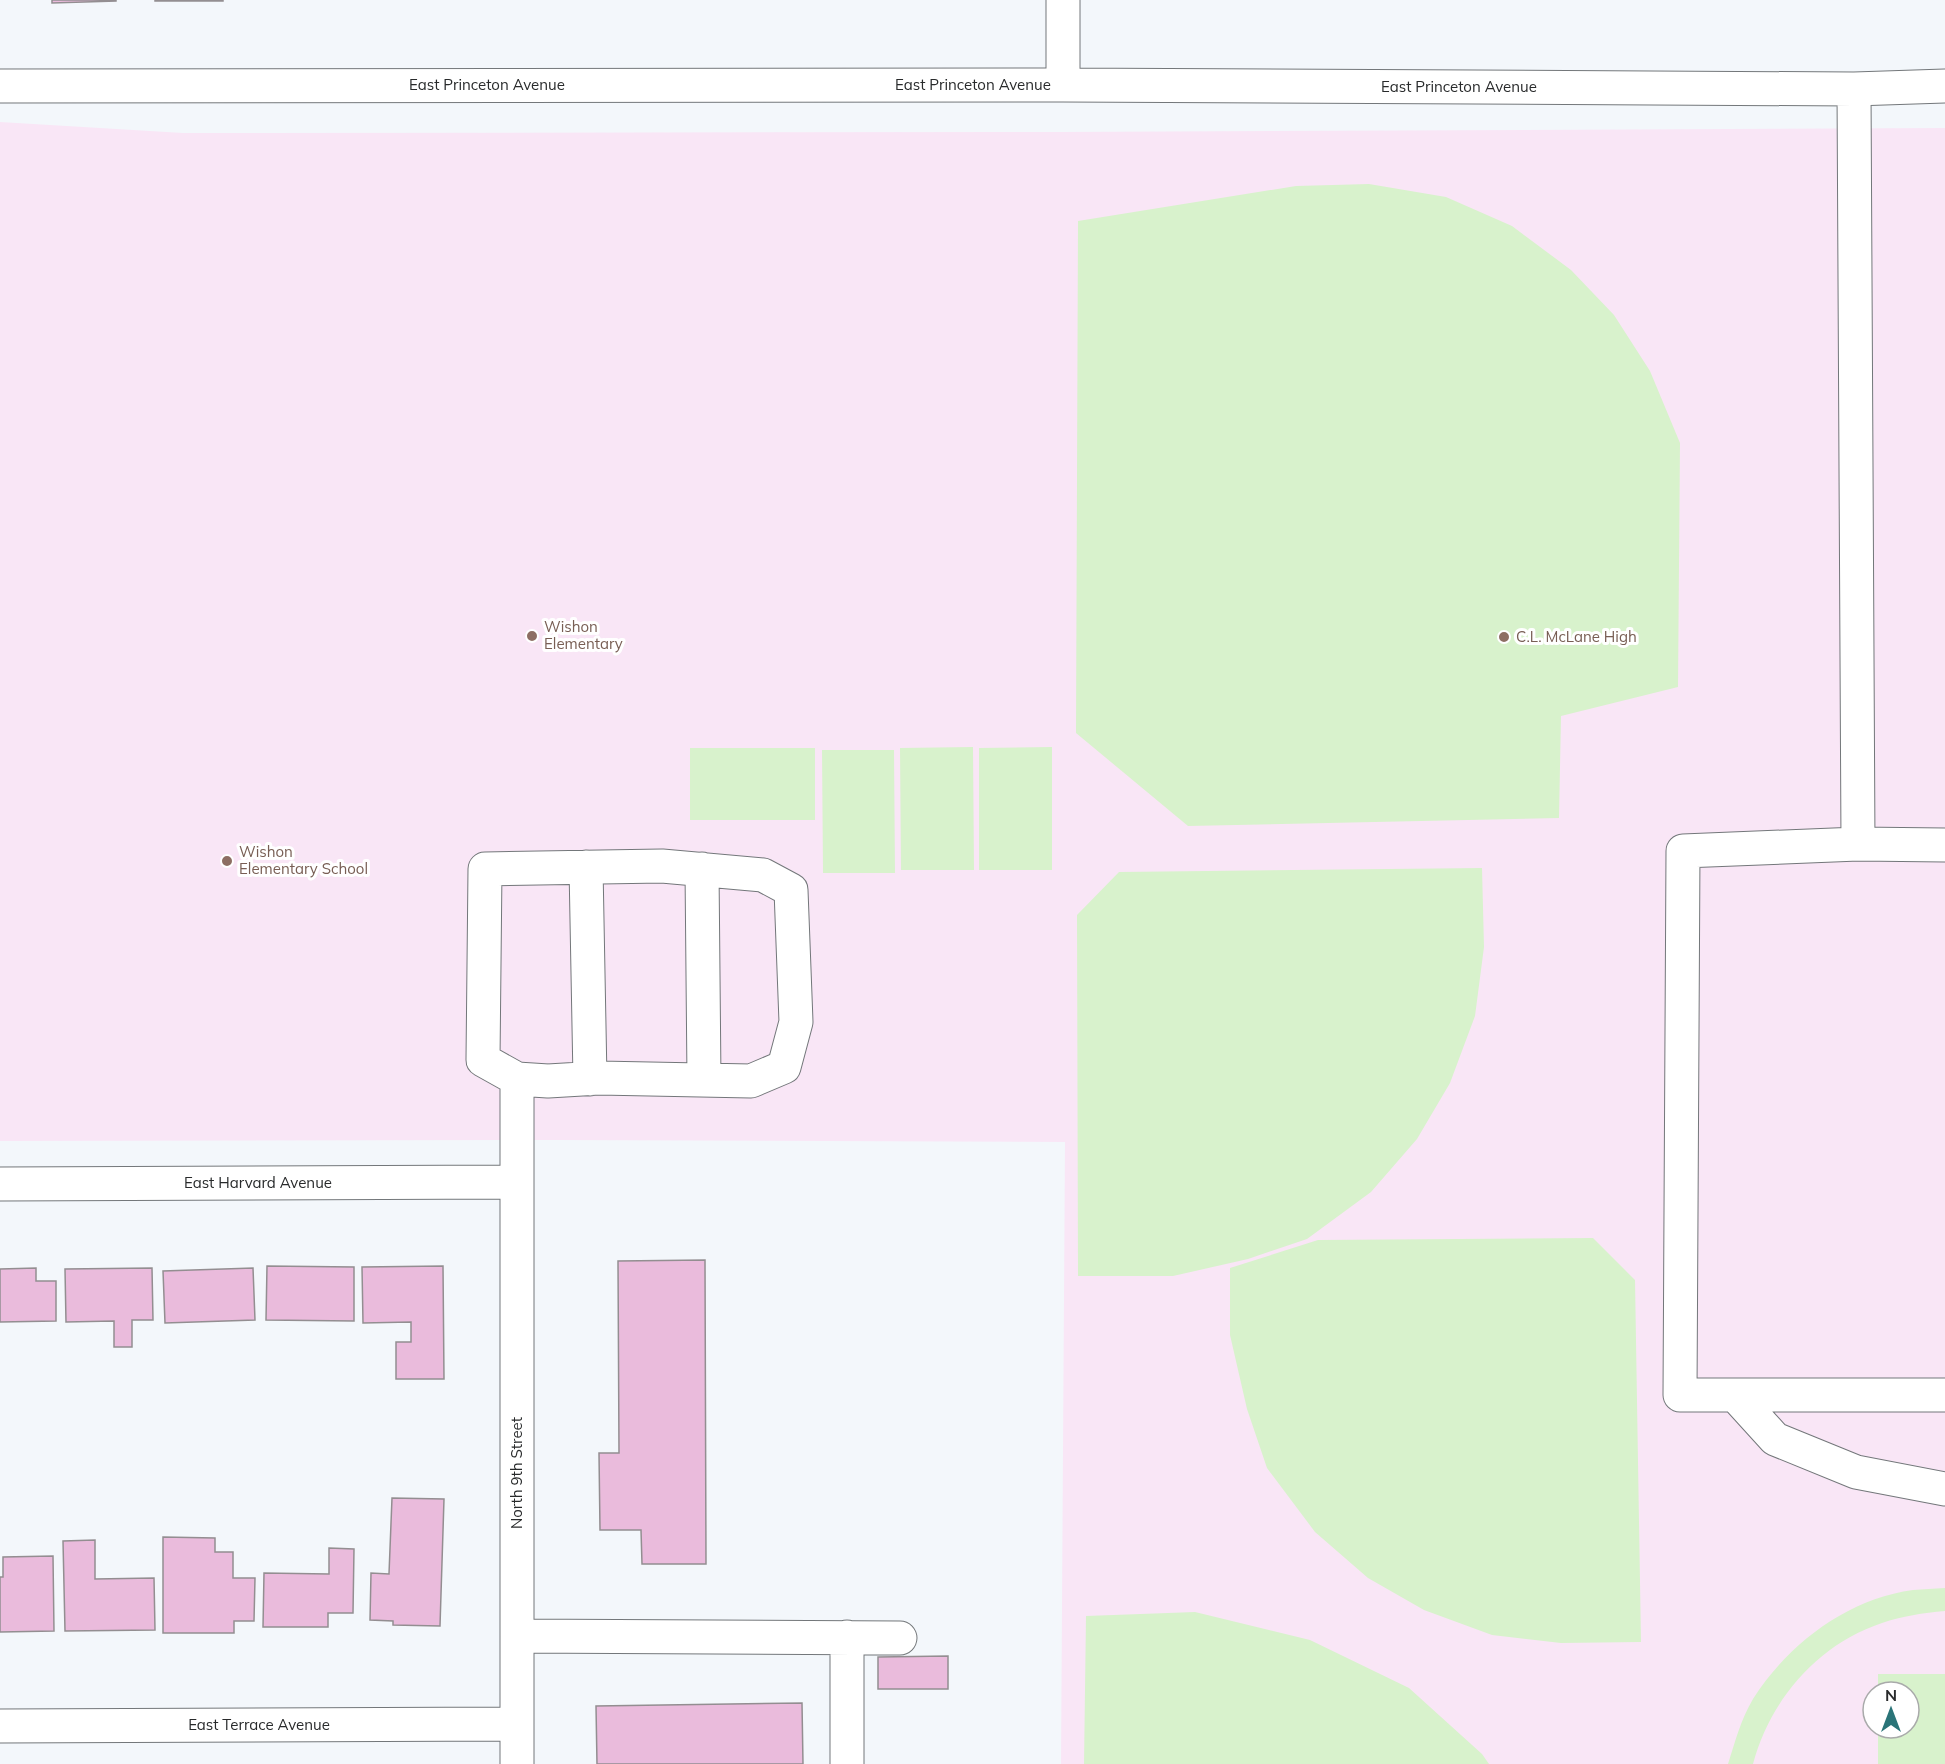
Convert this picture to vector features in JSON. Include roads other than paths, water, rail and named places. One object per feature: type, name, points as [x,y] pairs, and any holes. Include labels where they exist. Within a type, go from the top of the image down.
[{"type":"street","points":[[1063,0],[1063,85]]},
{"type":"street","name":"East Princeton Avenue","points":[[0,86],[1063,85],[1854,89],[1945,86]]},
{"type":"street","points":[[1854,89],[1858,844]]},
{"type":"street","points":[[1945,845],[1858,844],[1683,851],[1680,1395],[1945,1395]]},
{"type":"street","points":[[662,866],[702,869],[764,874],[791,890],[796,1022],[784,1067],[751,1081],[590,1079],[548,1081],[517,1079],[483,1060],[484,868],[662,866]]},
{"type":"street","points":[[586,867],[590,1079]]},
{"type":"street","points":[[702,869],[704,1080]]},
{"type":"street","name":"North 9th Street","points":[[517,1079],[517,1764]]},
{"type":"street","name":"East Harvard Avenue","points":[[0,1184],[516,1182]]},
{"type":"street","points":[[1735,1395],[1775,1439],[1856,1472],[1945,1488]]},
{"type":"street","points":[[517,1636],[900,1638]]},
{"type":"street","points":[[847,1637],[847,1764]]},
{"type":"street","name":"East Terrace Avenue","points":[[0,1726],[517,1724]]},
{"type":"place","name":"Wishon Elementary","points":[[532,636]]},
{"type":"place","name":"C.L. McLane High","points":[[1504,637]]},
{"type":"place","name":"Wishon Elementary School","points":[[227,861]]}]
